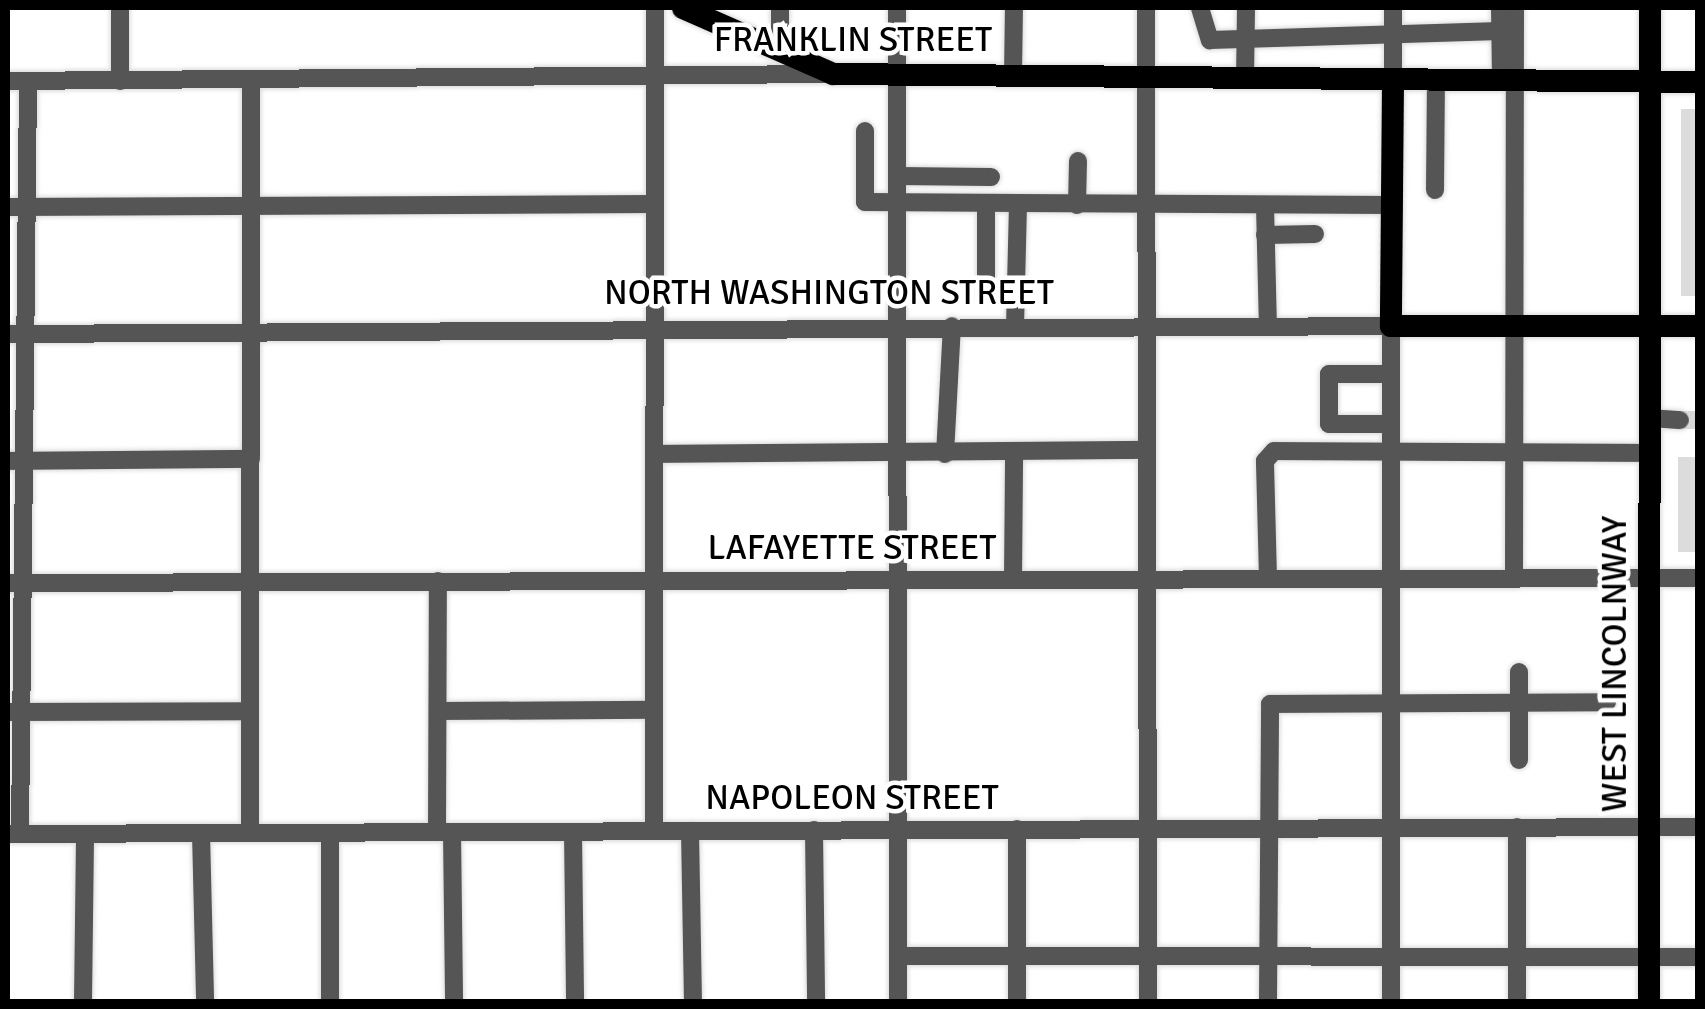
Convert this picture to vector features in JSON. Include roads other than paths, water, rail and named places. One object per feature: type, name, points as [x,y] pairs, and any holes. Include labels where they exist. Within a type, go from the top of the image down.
[{"type":"main road","points":[[684,8],[833,74]]},
{"type":"main road","name":"WEST LINCOLNWAY","points":[[1649,1002],[1650,8]]},
{"type":"main road","name":"FRANKLIN STREET","points":[[833,74],[1698,82]]},
{"type":"main road","points":[[1390,326],[1393,81]]},
{"type":"main road","name":"NORTH WASHINGTON STREET","points":[[1390,326],[1698,326]]},
{"type":"street","points":[[120,8],[120,81]]},
{"type":"street","points":[[654,831],[655,8]]},
{"type":"street","points":[[780,8],[780,51]]},
{"type":"street","points":[[896,8],[898,1002]]},
{"type":"street","points":[[1013,76],[1014,8]]},
{"type":"street","points":[[1146,8],[1148,1002]]},
{"type":"street","points":[[1200,8],[1204,38],[1246,41],[1393,32],[1500,31]]},
{"type":"street","points":[[1246,8],[1246,80]]},
{"type":"street","points":[[1393,8],[1393,81]]},
{"type":"street","points":[[1500,8],[1508,81]]},
{"type":"street","points":[[1514,577],[1514,326],[1508,81],[1516,8]]},
{"type":"street","name":"FRANKLIN STREET","points":[[8,82],[833,74]]},
{"type":"street","points":[[14,834],[17,207],[28,81]]},
{"type":"street","points":[[250,833],[252,81]]},
{"type":"street","points":[[1434,190],[1436,81]]},
{"type":"street","points":[[865,131],[865,202],[1392,204]]},
{"type":"street","points":[[1077,204],[1078,160]]},
{"type":"street","points":[[897,176],[991,177]]},
{"type":"street","points":[[17,207],[655,204]]},
{"type":"street","points":[[986,205],[986,294]]},
{"type":"street","points":[[1015,327],[1018,205]]},
{"type":"street","points":[[1264,206],[1268,327]]},
{"type":"street","points":[[1264,235],[1315,234]]},
{"type":"street","points":[[945,454],[952,326]]},
{"type":"street","points":[[1390,326],[1390,1002]]},
{"type":"street","name":"NORTH WASHINGTON STREET","points":[[16,334],[654,327],[1390,326]]},
{"type":"street","points":[[1390,374],[1329,374],[1330,424],[1390,424]]},
{"type":"street","points":[[1650,418],[1680,420]]},
{"type":"street","points":[[654,454],[1146,450]]},
{"type":"street","points":[[1268,578],[1267,456],[1390,452],[1650,454]]},
{"type":"street","points":[[1013,580],[1014,454]]},
{"type":"street","points":[[16,461],[250,458]]},
{"type":"street","name":"LAFAYETTE STREET","points":[[15,583],[1698,578]]},
{"type":"street","points":[[438,582],[438,711],[454,1002]]},
{"type":"street","points":[[1519,672],[1519,760]]},
{"type":"street","points":[[1268,1002],[1270,704],[1607,702]]},
{"type":"street","points":[[438,711],[654,710]]},
{"type":"street","points":[[14,711],[250,711]]},
{"type":"street","name":"NAPOLEON STREET","points":[[14,834],[1698,826]]},
{"type":"street","points":[[1517,827],[1517,1002]]},
{"type":"street","points":[[1017,829],[1017,1002]]},
{"type":"street","points":[[814,830],[816,1002]]},
{"type":"street","points":[[690,831],[693,1002]]},
{"type":"street","points":[[572,832],[575,1002]]},
{"type":"street","points":[[201,833],[205,1002]]},
{"type":"street","points":[[330,833],[330,1002]]},
{"type":"street","points":[[83,1002],[86,834]]},
{"type":"street","points":[[898,956],[1698,957]]},
{"type":"tunnel","points":[[1680,420],[1698,420]]}]
